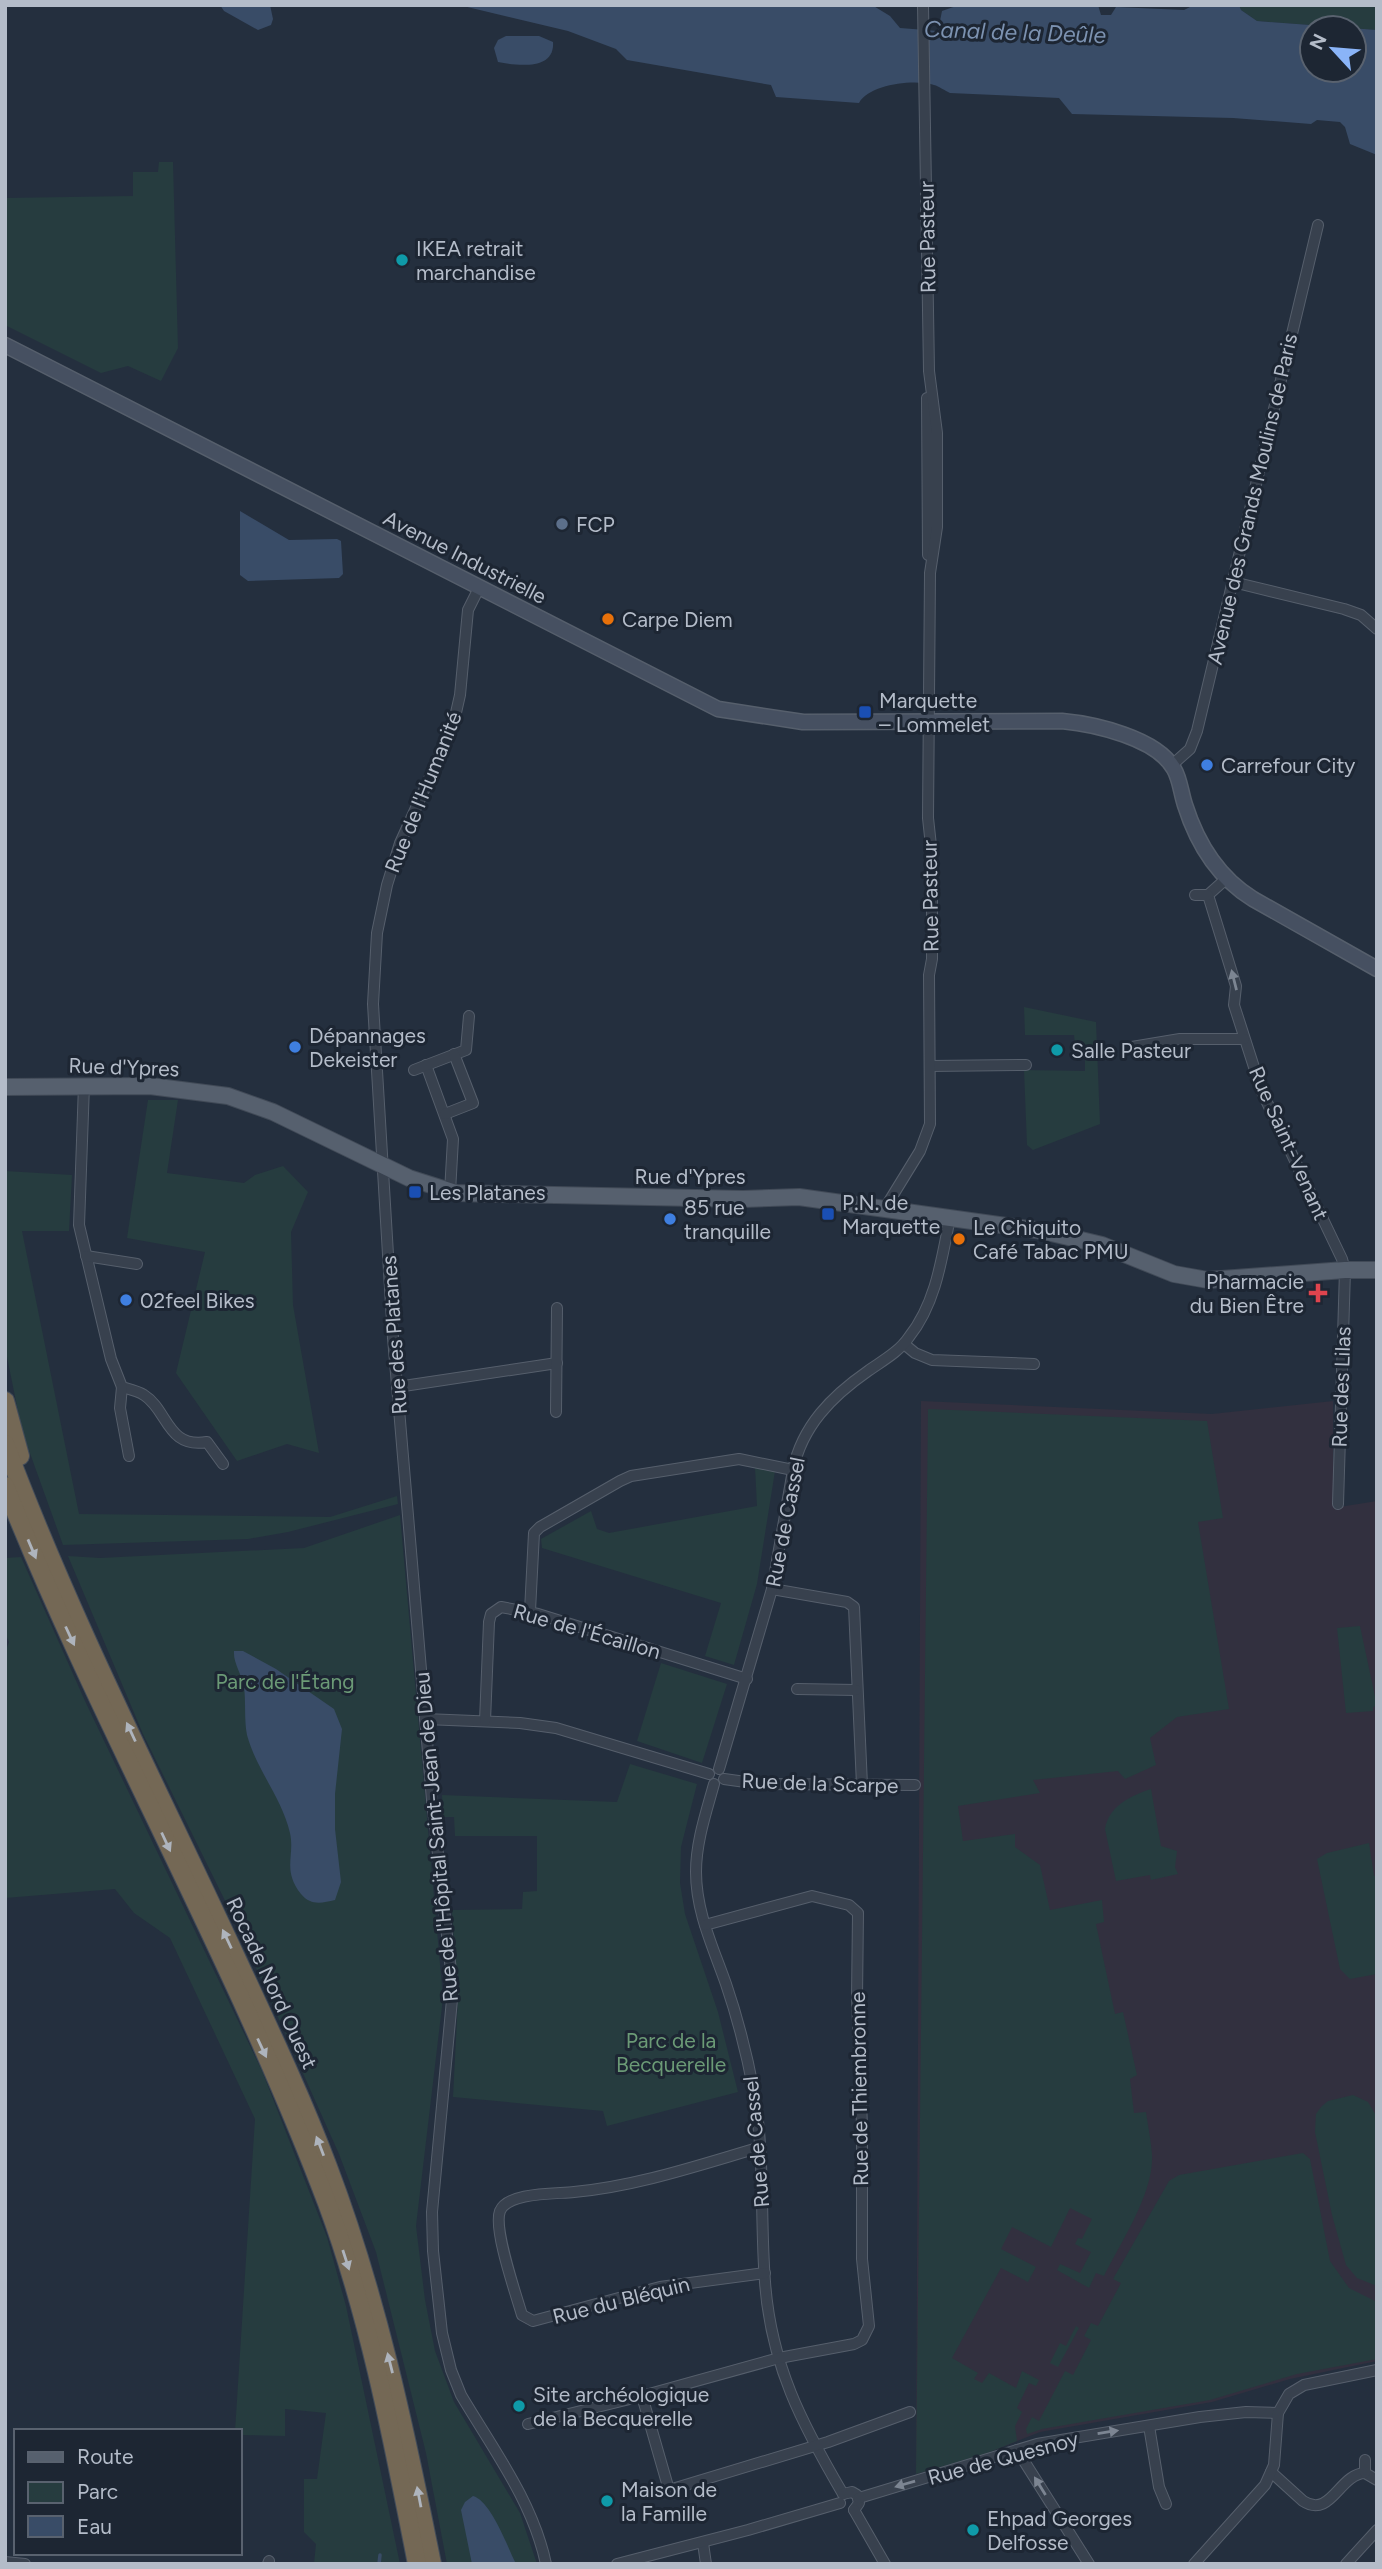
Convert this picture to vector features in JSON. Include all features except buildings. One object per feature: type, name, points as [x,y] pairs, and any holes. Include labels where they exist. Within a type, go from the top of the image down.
[{"type":"highway","points":[[5,1401],[28,1481],[32,1523]]},
{"type":"highway","name":"Rocade Nord Ouest","points":[[5,1444],[50,1572],[313,2167],[348,2265],[365,2325],[391,2430],[417,2564]]},
{"type":"highway","name":"Rocade Nord Ouest","points":[[5,1486],[32,1523]]},
{"type":"highway","name":"Rocade Nord Ouest","points":[[50,1572],[288,2069],[328,2166],[356,2244],[379,2323],[397,2395],[432,2564]]},
{"type":"main road","name":"Rue d'Ypres","points":[[8,1086],[150,1086],[228,1097],[273,1112],[424,1184],[450,1192],[663,1198],[799,1197],[1019,1226],[1102,1245],[1162,1270],[1197,1278],[1221,1280],[1377,1270]]},
{"type":"street","name":"Rue Pasteur","points":[[885,1208],[920,1151],[931,1118],[932,855],[928,818],[930,573],[927,542],[929,371],[923,5]]},
{"type":"street","name":"Avenue des Grands Moulins de Paris","points":[[1172,765],[1193,743],[1318,225]]},
{"type":"street","name":"Avenue Industrielle","points":[[5,345],[718,709],[803,722],[1041,721],[1084,724],[1132,738],[1156,751],[1172,765]]},
{"type":"street","points":[[1233,582],[1345,609],[1361,615],[1377,629]]},
{"type":"street","name":"Rue de l'Humanité","points":[[384,1165],[373,1004],[378,923],[397,850],[453,726],[460,695],[468,610],[479,588]]},
{"type":"street","points":[[1172,765],[1188,815],[1201,842],[1227,878],[1253,899],[1377,969]]},
{"type":"street","points":[[1195,895],[1208,895],[1227,878]]},
{"type":"street","name":"Rue Saint-Venant","points":[[1208,895],[1236,986],[1234,1002],[1244,1039],[1262,1092],[1342,1258],[1345,1270]]},
{"type":"street","points":[[414,1070],[466,1050],[469,1016]]},
{"type":"street","points":[[1132,1048],[1180,1038],[1244,1039]]},
{"type":"street","points":[[445,1114],[473,1103],[454,1054]]},
{"type":"street","points":[[426,1065],[454,1146],[450,1192]]},
{"type":"street","points":[[930,1066],[1026,1065]]},
{"type":"street","points":[[84,1085],[79,1225],[111,1359],[122,1387],[120,1408],[129,1455]]},
{"type":"street","name":"Rue des Platanes","points":[[384,1165],[397,1387],[408,1505]]},
{"type":"street","name":"Rue de Cassel","points":[[722,1774],[772,1589],[793,1470],[806,1434],[826,1405],[845,1387],[904,1344],[920,1321],[937,1280],[950,1217]]},
{"type":"street","points":[[86,1256],[137,1264]]},
{"type":"street","name":"Rue des Lilas","points":[[1338,1504],[1345,1270]]},
{"type":"street","points":[[556,1308],[556,1412]]},
{"type":"street","points":[[904,1344],[915,1353],[932,1360],[1034,1364]]},
{"type":"street","points":[[397,1387],[556,1363]]},
{"type":"street","points":[[122,1387],[145,1395],[174,1434],[198,1443],[207,1442],[223,1464]]},
{"type":"street","points":[[530,1611],[534,1533],[620,1481],[631,1476],[739,1459],[793,1470]]},
{"type":"street","name":"Rue de l'Hôpital Saint-Jean de Dieu","points":[[408,1505],[425,1719],[453,1989],[432,2212],[440,2321],[458,2387],[521,2497],[539,2538],[546,2564]]},
{"type":"street","points":[[772,1589],[852,1604],[857,1617],[856,1690],[862,1785]]},
{"type":"street","name":"Rue de l'Écaillon","points":[[485,1721],[489,1618],[501,1607],[530,1611],[747,1679]]},
{"type":"street","points":[[797,1689],[856,1690]]},
{"type":"street","points":[[425,1719],[531,1724],[568,1731],[721,1783],[722,1774]]},
{"type":"street","name":"Rue de la Scarpe","points":[[722,1774],[753,1784],[915,1785]]},
{"type":"street","name":"Rue de Cassel","points":[[712,1779],[696,1861],[699,1903],[743,2043],[754,2092],[761,2147],[765,2273],[770,2317],[791,2397],[841,2498]]},
{"type":"street","name":"Rue de Thiembronne","points":[[705,1925],[813,1896],[849,1905],[858,1913],[862,2259],[869,2326],[862,2340],[854,2344],[779,2358]]},
{"type":"street","name":"Rue du Bléquin","points":[[761,2147],[643,2181],[590,2191],[514,2198],[503,2207],[498,2223],[522,2315],[533,2321],[660,2287],[765,2273]]},
{"type":"street","points":[[528,2424],[779,2358]]},
{"type":"street","points":[[1194,2564],[1259,2492],[1271,2472],[1279,2413],[1285,2399],[1298,2386],[1377,2370]]},
{"type":"street","points":[[642,2396],[669,2490],[814,2446],[910,2412]]},
{"type":"street","name":"Rue de Quesnoy","points":[[859,2498],[1052,2441],[1234,2413],[1279,2413]]},
{"type":"street","points":[[1149,2426],[1159,2487],[1166,2504]]},
{"type":"street","points":[[1017,2450],[1089,2564]]},
{"type":"street","points":[[1365,2460],[1365,2473]]},
{"type":"street","points":[[1271,2472],[1303,2501],[1319,2506],[1328,2502],[1352,2475],[1365,2473],[1377,2480]]},
{"type":"street","points":[[617,2564],[703,2543],[841,2498],[852,2491],[859,2498],[859,2504],[853,2510],[845,2510],[841,2498]]},
{"type":"street","points":[[853,2510],[885,2564]]},
{"type":"street","points":[[1346,2564],[1377,2530]]},
{"type":"street","points":[[703,2543],[706,2564]]},
{"type":"street","points":[[5,2562],[25,2564]]},
{"type":"shaded area","points":[[921,1401],[1212,1414],[1333,1401],[1333,1508],[1377,1501],[1377,2361],[1290,2379],[1212,2402],[1040,2432],[982,2455],[916,2474]]},
{"type":"green space","points":[[1239,5],[1377,5],[1377,30],[1368,29],[1368,14],[1298,14],[1298,24],[1257,21],[1241,10]]},
{"type":"green space","points":[[159,162],[173,162],[178,348],[161,381],[128,366],[101,373],[5,325],[5,198],[133,196],[133,172],[158,172]]},
{"type":"green space","points":[[1024,1007],[1096,1022],[1100,1124],[1033,1150],[1027,1145],[1024,1070],[1085,1071],[1085,1058],[1076,1053],[1074,1035],[1025,1035]]},
{"type":"green space","points":[[148,1100],[178,1100],[167,1173],[244,1183],[255,1175],[283,1166],[308,1192],[291,1232],[293,1305],[319,1453],[287,1444],[237,1461],[176,1373],[205,1252],[127,1238]]},
{"type":"green space","points":[[5,1171],[72,1175],[69,1231],[22,1231],[79,1514],[330,1517],[397,1496],[398,1504],[288,1532],[248,1539],[63,1545],[22,1431],[5,1347]]},
{"type":"green space","points":[[928,1409],[1207,1421],[1223,1518],[1198,1522],[1229,1709],[1177,1717],[1150,1738],[1156,1765],[1125,1779],[1118,1771],[1033,1780],[1040,1793],[958,1806],[963,1841],[1015,1834],[1015,1847],[1040,1865],[1050,1910],[1102,1900],[1104,1922],[1096,1924],[1115,2014],[1123,2012],[1137,2075],[1130,2079],[1134,2113],[1146,2112],[1152,2155],[1148,2185],[1127,2233],[1104,2276],[1096,2273],[1089,2288],[1057,2270],[1060,2264],[1080,2273],[1091,2252],[1075,2244],[1078,2238],[1082,2239],[1092,2219],[1070,2208],[1051,2247],[1012,2227],[1001,2249],[1036,2267],[1028,2282],[1001,2268],[952,2358],[978,2373],[974,2379],[982,2383],[989,2373],[1016,2388],[1022,2371],[1039,2380],[1036,2386],[1029,2383],[1017,2408],[1022,2412],[1015,2426],[1017,2441],[982,2455],[916,2474]]},
{"type":"green space","points":[[755,1467],[775,1471],[757,1584],[734,1665],[705,1656],[721,1603],[542,1548],[541,1539],[591,1511],[597,1529],[609,1533],[757,1506]]},
{"type":"green space","name":"Parc de l'Étang","points":[[400,1515],[443,1998],[416,2226],[425,2300],[435,2351],[454,2402],[520,2513],[537,2564],[447,2564],[426,2453],[376,2252],[339,2154],[236,1923],[143,1734],[68,1556],[100,1558],[304,1548]]},
{"type":"green space","points":[[21,1557],[85,1701],[262,2071],[327,2237],[346,2306],[400,2564],[314,2564],[316,2544],[304,2532],[304,2479],[317,2479],[326,2413],[285,2409],[285,2436],[242,2435],[242,2429],[235,2429],[255,2119],[170,1938],[134,1913],[115,1889],[5,1898],[5,1653],[9,1642],[5,1633],[5,1558]]},
{"type":"green space","points":[[1360,1626],[1377,1706],[1373,1707],[1373,1711],[1346,1713],[1337,1628]]},
{"type":"green space","points":[[661,1663],[727,1684],[702,1763],[637,1741]]},
{"type":"green space","name":"Parc de la Becquerelle","points":[[630,1764],[697,1784],[681,1847],[680,1883],[685,1914],[718,2012],[738,2092],[607,2126],[603,2111],[453,2097],[458,2000],[452,1910],[522,1909],[523,1892],[537,1891],[537,1836],[455,1836],[454,1817],[443,1817],[442,1795],[617,1802]]},
{"type":"green space","points":[[1151,1789],[1161,1846],[1177,1851],[1175,1867],[1178,1874],[1151,1880],[1150,1875],[1116,1881],[1105,1829],[1107,1821],[1122,1803]]},
{"type":"green space","points":[[1369,1843],[1374,1876],[1377,1876],[1377,1974],[1350,1979],[1340,1969],[1317,1859],[1327,1853]]},
{"type":"green space","points":[[1353,2095],[1368,2102],[1377,2117],[1377,2286],[1357,2278],[1346,2265],[1332,2215],[1315,2132],[1316,2114],[1321,2107],[1328,2101]]},
{"type":"green space","points":[[1303,2153],[1310,2159],[1330,2261],[1349,2288],[1377,2302],[1377,2359],[1297,2374],[1210,2400],[1042,2429],[1027,2434],[1026,2429],[1032,2417],[1039,2421],[1065,2371],[1073,2375],[1091,2340],[1084,2336],[1091,2323],[1098,2326],[1121,2283],[1113,2279],[1169,2181],[1179,2175]]},
{"type":"green space","points":[[1076,2326],[1079,2328],[1058,2367],[1050,2363],[1060,2343],[1066,2346]]},
{"type":"water","points":[[220,5],[270,5],[273,19],[271,25],[258,30],[224,11]]},
{"type":"water","name":"Canal de la Deûle","points":[[459,5],[872,5],[890,16],[900,28],[938,31],[942,11],[959,5],[1098,5],[1101,15],[1111,15],[1116,7],[1184,10],[1194,5],[1239,5],[1241,10],[1257,21],[1298,24],[1298,84],[1368,84],[1368,29],[1377,30],[1377,155],[1350,144],[1345,127],[1340,122],[1317,120],[1311,124],[1233,118],[1072,114],[1059,98],[950,93],[925,83],[882,87],[859,103],[776,97],[771,85],[627,60],[616,49],[568,31]]},
{"type":"water","points":[[506,36],[539,36],[553,42],[552,51],[548,58],[534,64],[498,62],[494,48],[498,40]]},
{"type":"water","points":[[240,511],[289,540],[341,541],[343,574],[339,578],[248,581],[240,575]]},
{"type":"water","points":[[234,1651],[243,1651],[276,1669],[334,1709],[342,1729],[335,1794],[335,1829],[341,1882],[335,1900],[321,1903],[309,1900],[301,1894],[292,1878],[290,1833],[247,1735],[244,1687]]},
{"type":"water","points":[[473,2496],[486,2506],[492,2515],[516,2564],[472,2564],[461,2510],[465,2502]]},
{"type":"waterway","points":[[379,2564],[380,2555]]},
{"type":"place","name":"IKEA retrait marchandise","points":[[402,260]]},
{"type":"place","name":"FCP","points":[[562,524]]},
{"type":"place","name":"Carpe Diem","points":[[608,619]]},
{"type":"place","name":"Marquette – Lommelet","points":[[865,712]]},
{"type":"place","name":"Carrefour City","points":[[1207,765]]},
{"type":"place","name":"Dépannages Dekeister","points":[[295,1047]]},
{"type":"place","name":"Salle Pasteur","points":[[1057,1050]]},
{"type":"place","name":"Les Platanes","points":[[415,1192]]},
{"type":"place","name":"P.N. de Marquette","points":[[828,1214]]},
{"type":"place","name":"85 rue tranquille","points":[[670,1219]]},
{"type":"place","name":"Le Chiquito Café Tabac PMU","points":[[959,1239]]},
{"type":"place","name":"Pharmacie du Bien Être","points":[[1318,1293]]},
{"type":"place","name":"02feel Bikes","points":[[126,1300]]},
{"type":"place","name":"Site archéologique de la Becquerelle","points":[[519,2406]]},
{"type":"place","name":"Maison de la Famille","points":[[607,2501]]},
{"type":"place","name":"Ehpad Georges Delfosse","points":[[973,2530]]}]
